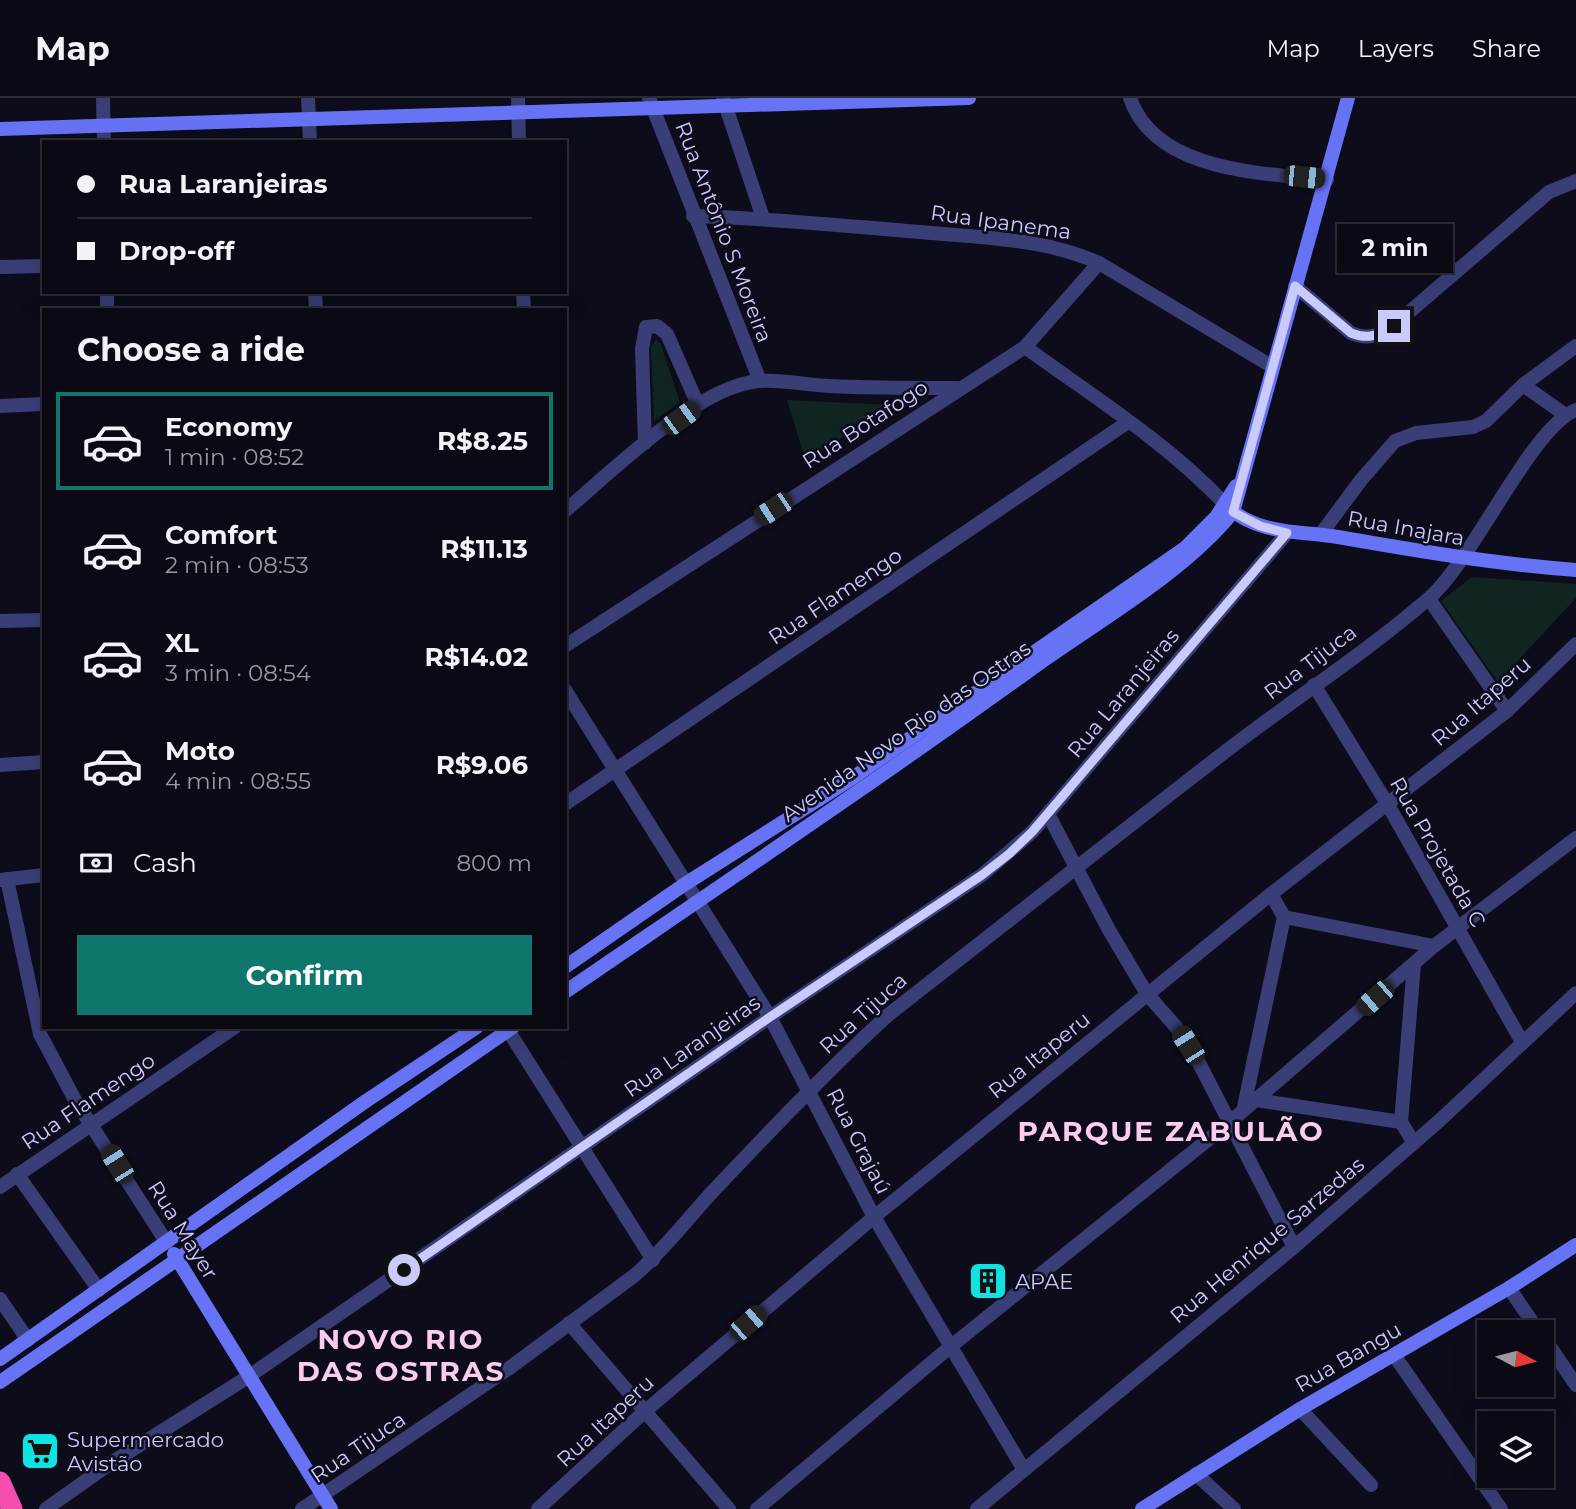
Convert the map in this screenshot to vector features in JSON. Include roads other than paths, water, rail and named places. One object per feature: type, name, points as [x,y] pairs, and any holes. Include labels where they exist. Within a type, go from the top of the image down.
[{"type":"highway","points":[[0,1482],[12,1509]]},
{"type":"street","points":[[103,98],[104,140]]},
{"type":"street","points":[[309,98],[310,140]]},
{"type":"street","points":[[0,128],[309,117],[518,104],[969,98]]},
{"type":"street","points":[[1130,98],[1146,126],[1170,145],[1203,162],[1234,170],[1327,180]]},
{"type":"street","name":"Avenida Novo Rio das Ostras","points":[[567,991],[901,762],[1185,560],[1229,508],[1241,479],[1348,98]]},
{"type":"street","name":"Rua Antônio S Moreira","points":[[651,102],[693,216],[760,381]]},
{"type":"street","points":[[724,102],[764,218]]},
{"type":"street","points":[[518,104],[519,140]]},
{"type":"street","points":[[1295,286],[1351,333],[1361,337],[1373,337],[1394,326],[1524,211],[1549,192],[1576,181]]},
{"type":"street","name":"Rua Ipanema","points":[[693,216],[764,218],[1004,240],[1069,250],[1099,263],[1273,367]]},
{"type":"street","name":"Rua Botafogo","points":[[567,645],[957,388],[1025,347],[1099,263]]},
{"type":"street","points":[[0,267],[42,266]]},
{"type":"street","points":[[645,443],[642,349],[646,327],[657,326],[667,334],[698,405]]},
{"type":"street","points":[[1321,534],[1361,480],[1395,441],[1416,433],[1473,427],[1486,421],[1523,385],[1576,346]]},
{"type":"street","points":[[1025,347],[1191,468],[1229,508]]},
{"type":"street","points":[[567,509],[645,443],[720,392],[760,381],[855,387],[957,388]]},
{"type":"street","points":[[1523,385],[1570,412]]},
{"type":"street","points":[[0,406],[42,404]]},
{"type":"street","name":"Rua Tijuca","points":[[302,1509],[496,1377],[653,1260],[713,1191],[888,1015],[1429,599],[1464,559],[1531,457],[1570,412]]},
{"type":"street","name":"Rua Flamengo","points":[[567,803],[1128,422]]},
{"type":"street","name":"Avenida Novo Rio das Ostras","points":[[567,966],[685,884],[851,779],[1185,548],[1229,508]]},
{"type":"street","name":"Rua Inajara","points":[[1229,508],[1260,526],[1287,533],[1321,534],[1464,559],[1576,570]]},
{"type":"street","name":"Rua Laranjeiras","points":[[46,1509],[108,1465],[248,1377],[770,1017],[982,875],[1032,832],[1287,533]]},
{"type":"street","points":[[1429,599],[1507,711]]},
{"type":"street","points":[[0,621],[42,620]]},
{"type":"street","name":"Rua Itaperu","points":[[538,1509],[644,1412],[874,1217],[1271,894],[1507,711],[1576,646]]},
{"type":"street","name":"Rua Projetada C","points":[[1314,685],[1388,805],[1521,1042]]},
{"type":"street","name":"Rua Grajaú","points":[[567,693],[770,1017],[874,1217],[1024,1470]]},
{"type":"street","points":[[0,765],[42,762]]},
{"type":"street","points":[[1048,814],[1075,869],[1147,994],[1177,1028],[1230,1122],[1294,1247]]},
{"type":"street","points":[[757,1509],[950,1347],[1230,1122],[1434,946],[1576,838]]},
{"type":"street","points":[[4,879],[42,875]]},
{"type":"street","name":"Rua Mayer","points":[[4,879],[42,1026]]},
{"type":"street","points":[[1250,1104],[1284,917],[1271,894]]},
{"type":"street","points":[[1284,917],[1434,946]]},
{"type":"street","points":[[1414,964],[1401,1122],[1414,1143]]},
{"type":"street","name":"Rua Henrique Sarzedas","points":[[977,1509],[1294,1247],[1414,1143],[1576,993]]},
{"type":"street","name":"Rua Flamengo","points":[[0,1187],[232,1029]]},
{"type":"street","points":[[0,1359],[366,1101],[474,1029]]},
{"type":"street","points":[[0,1382],[508,1029]]},
{"type":"street","points":[[510,1029],[653,1260]]},
{"type":"street","name":"Rua Mayer","points":[[43,1030],[75,1100],[178,1260],[331,1509]]},
{"type":"street","points":[[1250,1104],[1401,1122]]},
{"type":"street","points":[[17,1174],[99,1290]]},
{"type":"street","name":"Rua Bangu","points":[[1142,1509],[1300,1409],[1509,1288],[1576,1245]]},
{"type":"street","points":[[1509,1288],[1531,1320]]},
{"type":"street","points":[[0,1299],[28,1340]]},
{"type":"street","points":[[569,1323],[729,1509]]},
{"type":"street","points":[[1554,1354],[1576,1385]]},
{"type":"street","points":[[1394,1355],[1501,1509]]},
{"type":"street","points":[[1300,1409],[1371,1485]]},
{"type":"street","points":[[1196,1474],[1234,1509]]},
{"type":"street","points":[[559,1492],[559,1509]]},
{"type":"place","name":"APAE","points":[[988,1281]]},
{"type":"place","name":"Supermercado Avistão","points":[[40,1451]]},
{"type":"district","name":"PARQUE ZABULÃO","points":[[1171,1131]]},
{"type":"district","name":"NOVO RIO DAS OSTRAS","points":[[401,1355]]}]
